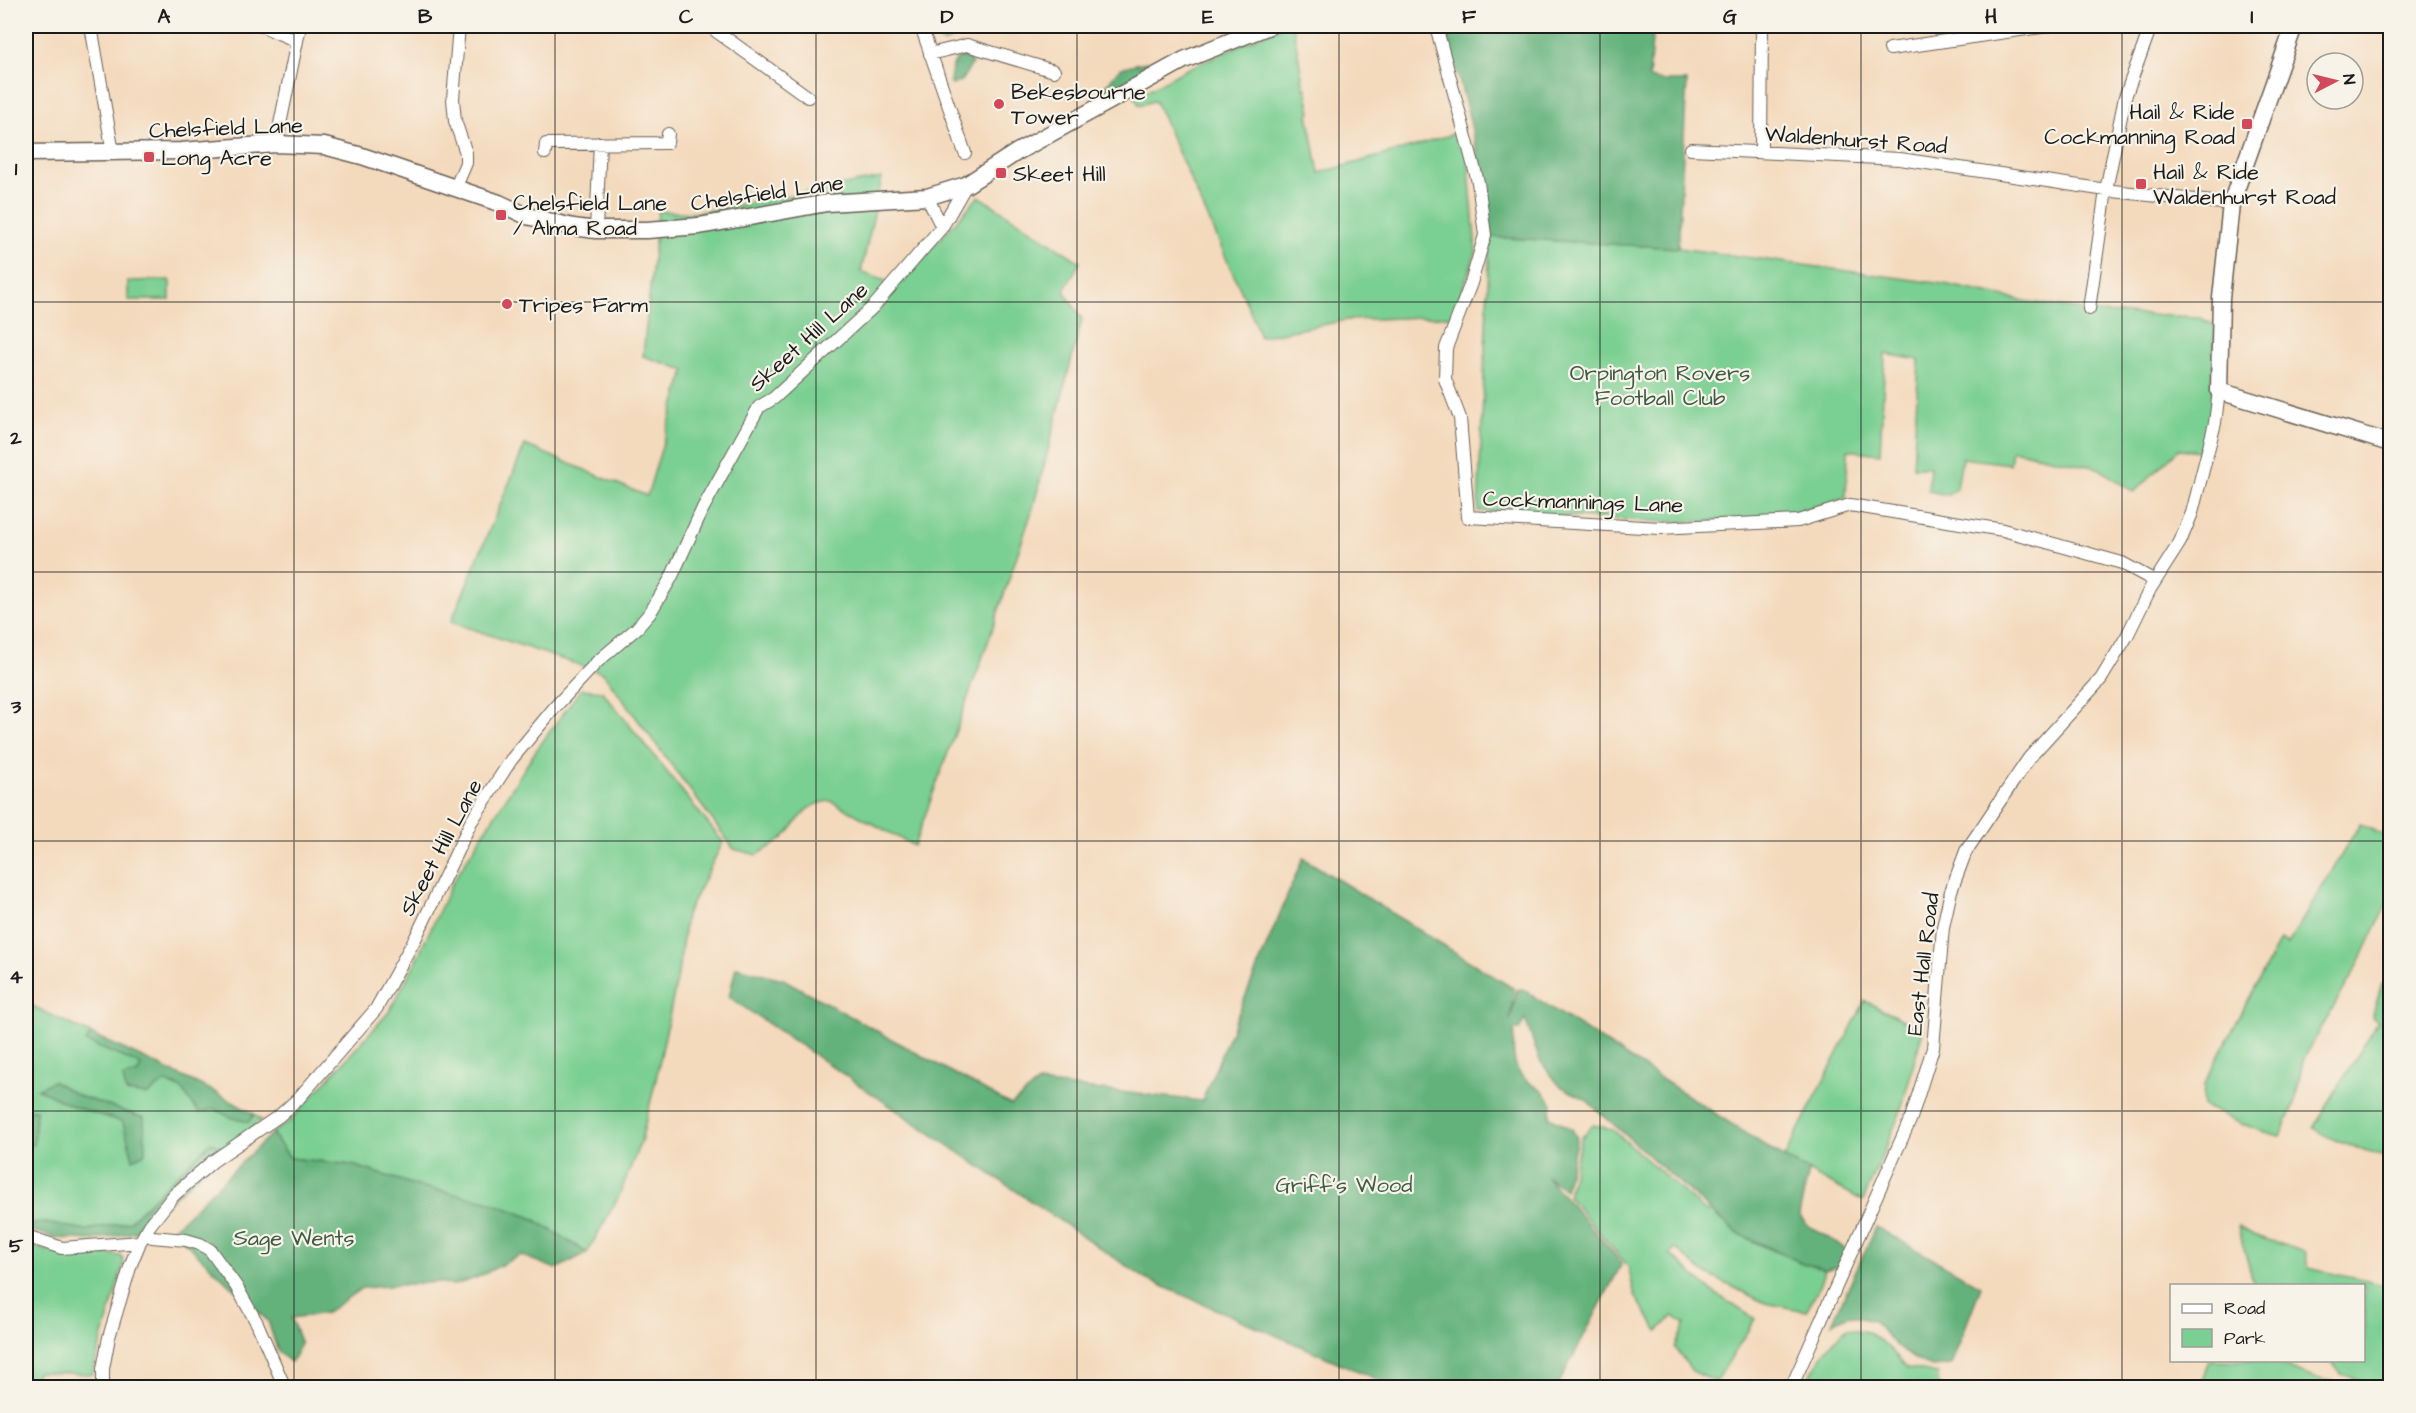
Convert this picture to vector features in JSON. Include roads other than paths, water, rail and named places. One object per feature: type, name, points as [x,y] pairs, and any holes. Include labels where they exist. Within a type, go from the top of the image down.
[{"type":"street","points":[[91,26],[113,153]]},
{"type":"street","points":[[262,26],[297,41]]},
{"type":"street","points":[[276,144],[300,26]]},
{"type":"street","points":[[455,189],[466,162],[466,153],[455,121],[453,99],[459,26]]},
{"type":"street","points":[[714,26],[716,31],[808,97]]},
{"type":"street","points":[[921,26],[965,153]]},
{"type":"street","name":"Chelsfield Lane","points":[[26,153],[113,153],[276,144],[324,146],[499,203],[527,216],[573,227],[596,230],[647,230],[699,226],[828,203],[927,197],[966,185],[1017,152],[1185,60],[1269,26]]},
{"type":"street","name":"Cockmannings Lane","points":[[1436,26],[1478,182],[1485,234],[1471,283],[1446,348],[1444,379],[1460,418],[1468,517],[1660,528],[1798,521],[1850,505],[2003,530],[2121,563],[2156,581]]},
{"type":"street","points":[[1761,152],[1762,26]]},
{"type":"street","points":[[1890,50],[2048,26]]},
{"type":"street","points":[[2089,309],[2106,190],[2125,97],[2151,26]]},
{"type":"street","points":[[2294,26],[2231,204],[2221,298],[2219,391],[2391,443]]},
{"type":"street","points":[[930,54],[967,45],[1054,71]]},
{"type":"street","points":[[545,153],[546,144],[667,143],[668,134]]},
{"type":"street","points":[[596,230],[600,143]]},
{"type":"street","name":"Waldenhurst Road","points":[[1691,149],[1900,159],[2106,190],[2231,204]]},
{"type":"street","name":"Skeet Hill Lane","points":[[103,1388],[103,1369],[109,1337],[142,1237],[174,1195],[213,1161],[279,1116],[317,1079],[359,1031],[391,984],[471,822],[512,760],[555,707],[597,662],[637,628],[650,613],[671,579],[703,508],[759,407],[774,398],[874,306],[942,227],[966,185]]},
{"type":"street","points":[[927,197],[942,227]]},
{"type":"street","name":"East Hall Road","points":[[1791,1388],[1911,1118],[1933,1048],[1943,927],[1951,891],[1966,850],[2029,758],[2101,680],[2180,542],[2192,513],[2215,423],[2219,391]]},
{"type":"street","points":[[26,1236],[62,1248],[142,1237],[186,1240],[200,1244],[210,1250],[236,1286],[257,1323],[285,1388]]},
{"type":"place","name":"Bekesbourne Tower","points":[[999,104]]},
{"type":"place","name":"Hail & Ride Cockmanning Road","points":[[2247,124]]},
{"type":"place","name":"Long Acre","points":[[149,157]]},
{"type":"place","name":"Skeet Hill","points":[[1001,173]]},
{"type":"place","name":"Hail & Ride Waldenhurst Road","points":[[2141,184]]},
{"type":"place","name":"Chelsfield Lane / Alma Road","points":[[501,215]]},
{"type":"place","name":"Tripes Farm","points":[[507,304]]},
{"type":"park label","name":"Orpington Rovers Football Club","points":[[1660,384]]},
{"type":"park label","name":"Griff's Wood","points":[[1344,1184]]},
{"type":"park label","name":"Sage Wents","points":[[294,1237]]}]
